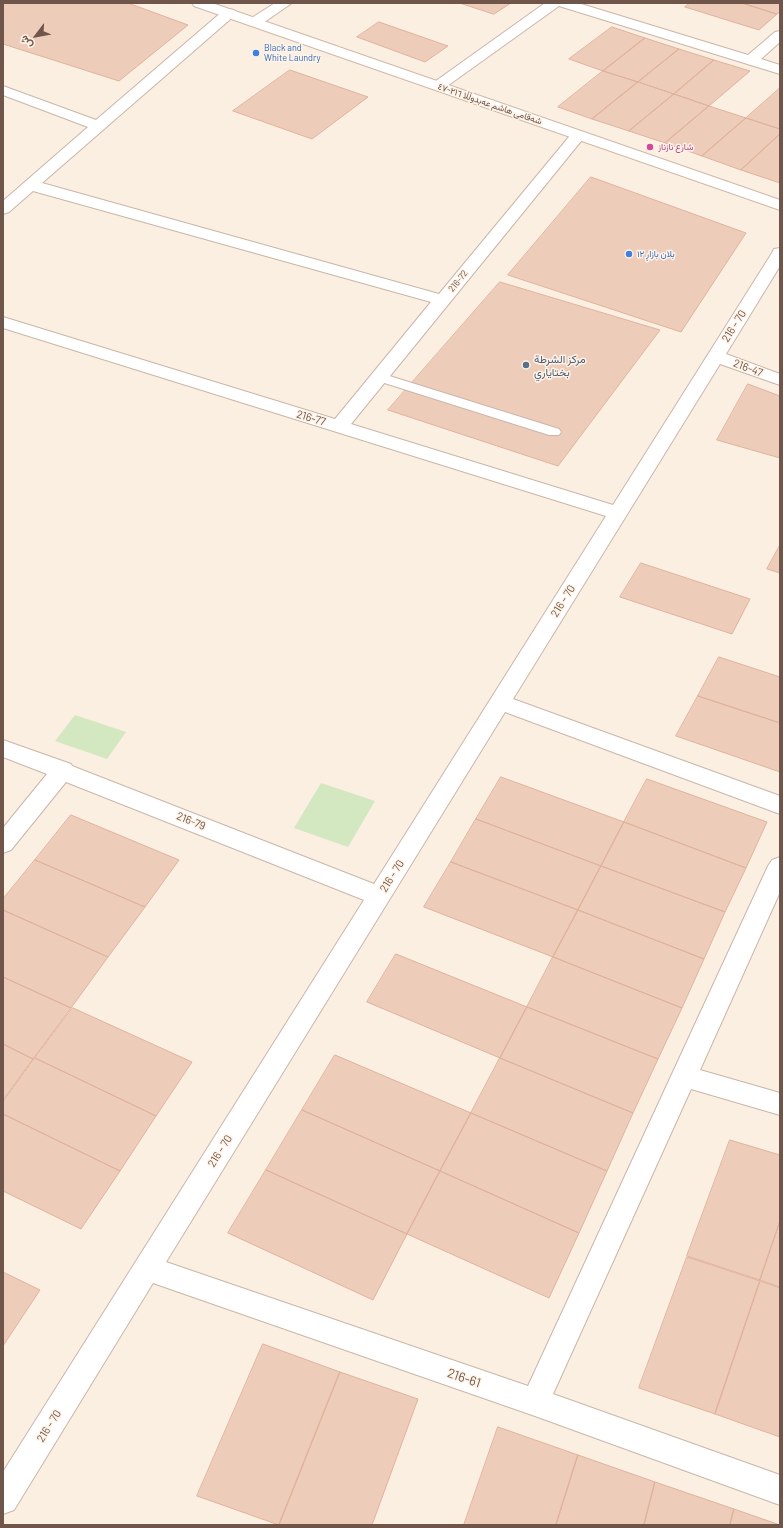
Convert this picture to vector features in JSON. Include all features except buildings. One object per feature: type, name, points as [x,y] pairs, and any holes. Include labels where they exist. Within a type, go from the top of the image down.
[{"type":"street","name":"شەقامی هاشم عەبدوڵڵا ٢١٦-٤٧","points":[[199,3],[780,206]]},
{"type":"street","points":[[255,22],[285,3]]},
{"type":"street","points":[[438,86],[554,3]]},
{"type":"street","points":[[564,3],[780,70]]},
{"type":"street","points":[[3,209],[228,13]]},
{"type":"street","points":[[750,61],[780,35]]},
{"type":"street","points":[[3,90],[98,126]]},
{"type":"street","name":"216-72","points":[[339,426],[578,135]]},
{"type":"street","points":[[30,185],[442,300]]},
{"type":"street","name":"216 - 70","points":[[3,1499],[780,253]]},
{"type":"street","name":"216-77","points":[[3,322],[618,513]]},
{"type":"street","name":"216-47","points":[[716,356],[780,380]]},
{"type":"street","points":[[500,702],[780,805]]},
{"type":"street","name":"216-79","points":[[3,748],[63,770],[379,896]]},
{"type":"street","points":[[3,844],[63,770]]},
{"type":"street","points":[[535,1402],[780,866]]},
{"type":"street","points":[[684,1076],[780,1104]]},
{"type":"street","name":"216-61","points":[[147,1268],[535,1402],[780,1490]]},
{"type":"lane","points":[[380,377],[554,432]]},
{"type":"green space","points":[[75,715],[126,732],[107,759],[55,741]]},
{"type":"green space","points":[[321,783],[375,801],[348,847],[294,828]]},
{"type":"place","name":"Black and White Laundry","points":[[256,53]]},
{"type":"place","name":"شارع نازناز","points":[[650,147]]},
{"type":"place","name":"بلان بازاڕ ١٢","points":[[629,254]]},
{"type":"place","name":"مركز الشرطة بختاياري","points":[[526,365]]}]
